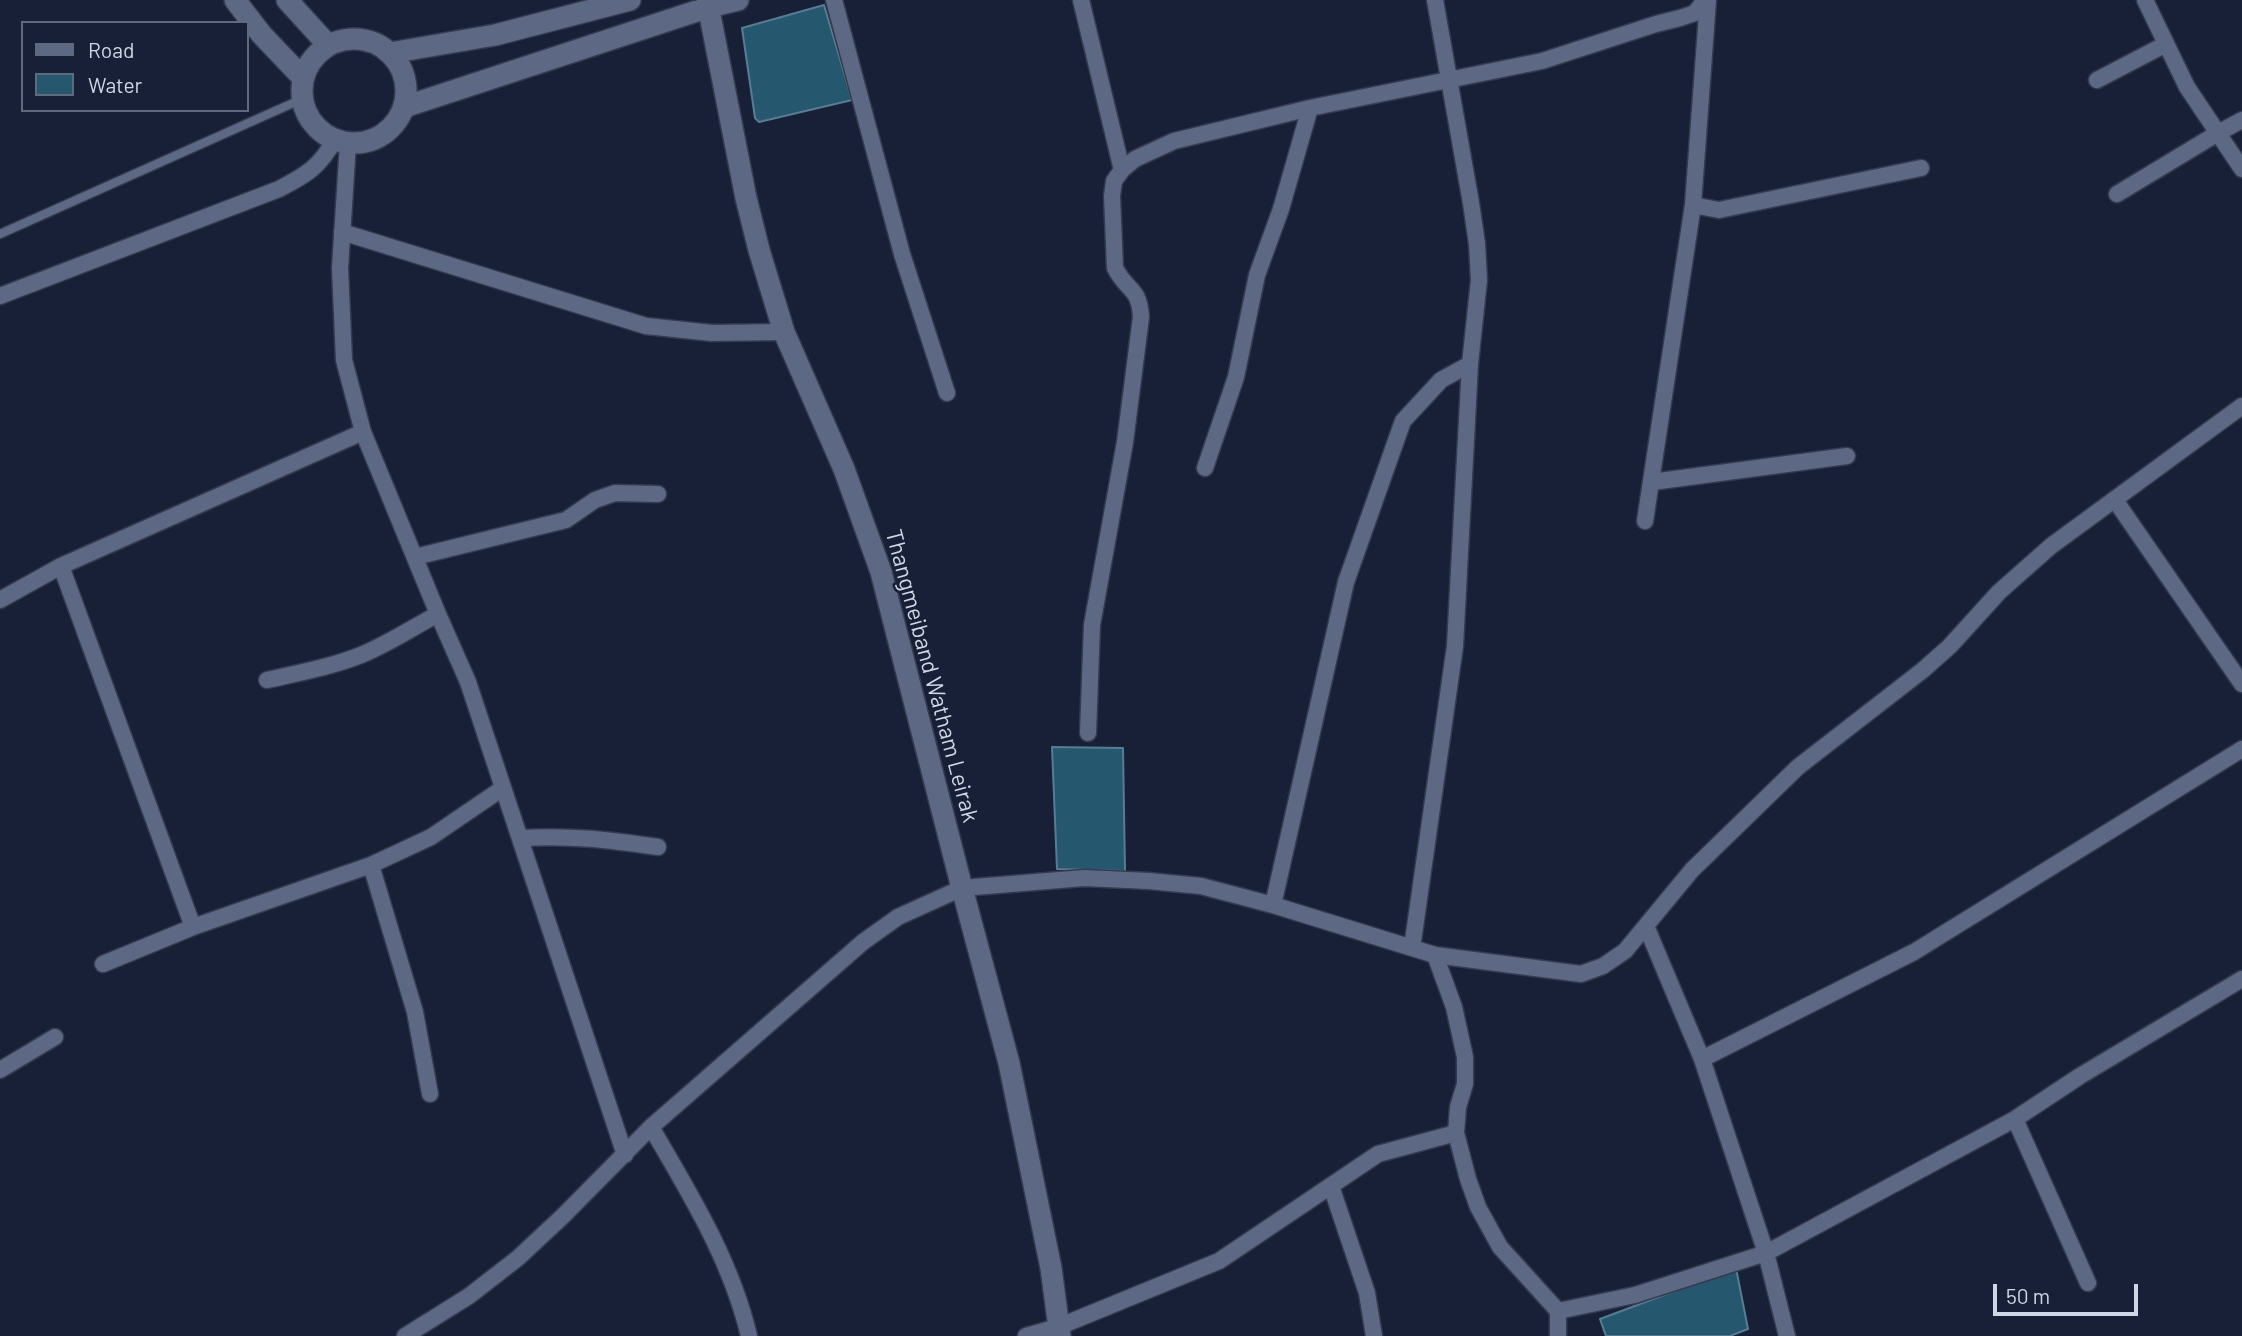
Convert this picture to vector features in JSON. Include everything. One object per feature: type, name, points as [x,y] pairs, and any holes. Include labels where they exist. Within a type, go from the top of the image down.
[{"type":"street","points":[[235,0],[303,88],[309,118],[323,133],[341,141],[366,142],[383,135],[396,123],[404,107],[407,89],[402,71],[390,53],[371,41],[349,38],[328,45],[312,60],[303,88]]},
{"type":"street","points":[[286,0],[328,45]]},
{"type":"street","points":[[404,107],[708,3],[738,0]]},
{"type":"street","points":[[834,0],[902,254],[947,393]]},
{"type":"street","points":[[1081,0],[1122,170]]},
{"type":"street","points":[[1412,948],[1455,646],[1470,364],[1479,280],[1478,244],[1435,0]]},
{"type":"street","points":[[1088,733],[1092,625],[1125,442],[1141,317],[1140,301],[1115,268],[1112,196],[1114,181],[1122,170],[1135,159],[1174,141],[1310,108],[1542,61],[1695,13],[1706,0]]},
{"type":"street","points":[[1645,521],[1693,205],[1706,0]]},
{"type":"street","points":[[2146,0],[2187,87],[2242,169]]},
{"type":"street","points":[[390,53],[495,35],[618,2]]},
{"type":"street","name":"Thangmeiband Watham Leirak","points":[[708,3],[746,198],[759,250],[785,332],[844,469],[881,572],[1012,1075],[1051,1268],[1059,1332]]},
{"type":"street","points":[[2097,80],[2166,44]]},
{"type":"street","points":[[1205,468],[1236,377],[1257,275],[1281,209],[1310,108]]},
{"type":"street","points":[[2117,194],[2242,120]]},
{"type":"street","points":[[341,141],[340,268],[344,360],[363,432],[468,682],[522,838],[625,1155]]},
{"type":"street","points":[[0,296],[279,189],[314,169],[341,141]]},
{"type":"street","points":[[1693,205],[1719,210],[1921,168]]},
{"type":"street","points":[[342,232],[646,326],[712,333],[785,332]]},
{"type":"street","points":[[1273,905],[1346,582],[1399,434],[1404,421],[1441,380],[1470,364]]},
{"type":"street","points":[[405,1336],[469,1296],[518,1258],[651,1127],[863,942],[898,917],[962,888],[1084,878],[1201,886],[1273,905],[1434,955],[1581,974],[1604,966],[1625,951],[1692,870],[1798,767],[1923,670],[1950,646],[1999,592],[2051,546],[2242,405]]},
{"type":"street","points":[[0,600],[61,566],[363,432]]},
{"type":"street","points":[[1652,482],[1847,456]]},
{"type":"street","points":[[415,557],[566,520],[595,500],[615,493],[658,494]]},
{"type":"street","points":[[2115,500],[2242,684]]},
{"type":"street","points":[[61,566],[193,927]]},
{"type":"street","points":[[267,680],[359,656],[438,614]]},
{"type":"street","points":[[1702,1059],[1914,952],[2242,749]]},
{"type":"street","points":[[103,964],[193,927],[371,865],[430,837],[503,788]]},
{"type":"street","points":[[522,838],[587,837],[658,848]]},
{"type":"street","points":[[371,865],[415,1012],[430,1094]]},
{"type":"street","points":[[1646,926],[1702,1059],[1766,1253],[1787,1336]]},
{"type":"street","points":[[1434,955],[1454,1007],[1465,1057],[1465,1084],[1458,1107],[1457,1133],[1468,1179],[1478,1207],[1500,1247],[1558,1311],[1558,1336]]},
{"type":"street","points":[[1558,1311],[1635,1295],[1766,1253],[2015,1119],[2080,1076],[2242,979]]},
{"type":"street","points":[[0,1070],[55,1037]]},
{"type":"street","points":[[2015,1119],[2088,1283]]},
{"type":"street","points":[[651,1127],[702,1214],[728,1270],[749,1336]]},
{"type":"street","points":[[1027,1336],[1059,1332],[1219,1261],[1378,1154],[1457,1133]]},
{"type":"street","points":[[1331,1186],[1367,1293],[1374,1336]]},
{"type":"lane","points":[[0,234],[303,88]]},
{"type":"water","points":[[824,5],[852,100],[759,122],[755,118],[742,28]]},
{"type":"water","points":[[1052,747],[1123,748],[1125,871],[1057,869]]},
{"type":"water","points":[[1736,1268],[1748,1329],[1730,1336],[1606,1336],[1600,1319]]}]
